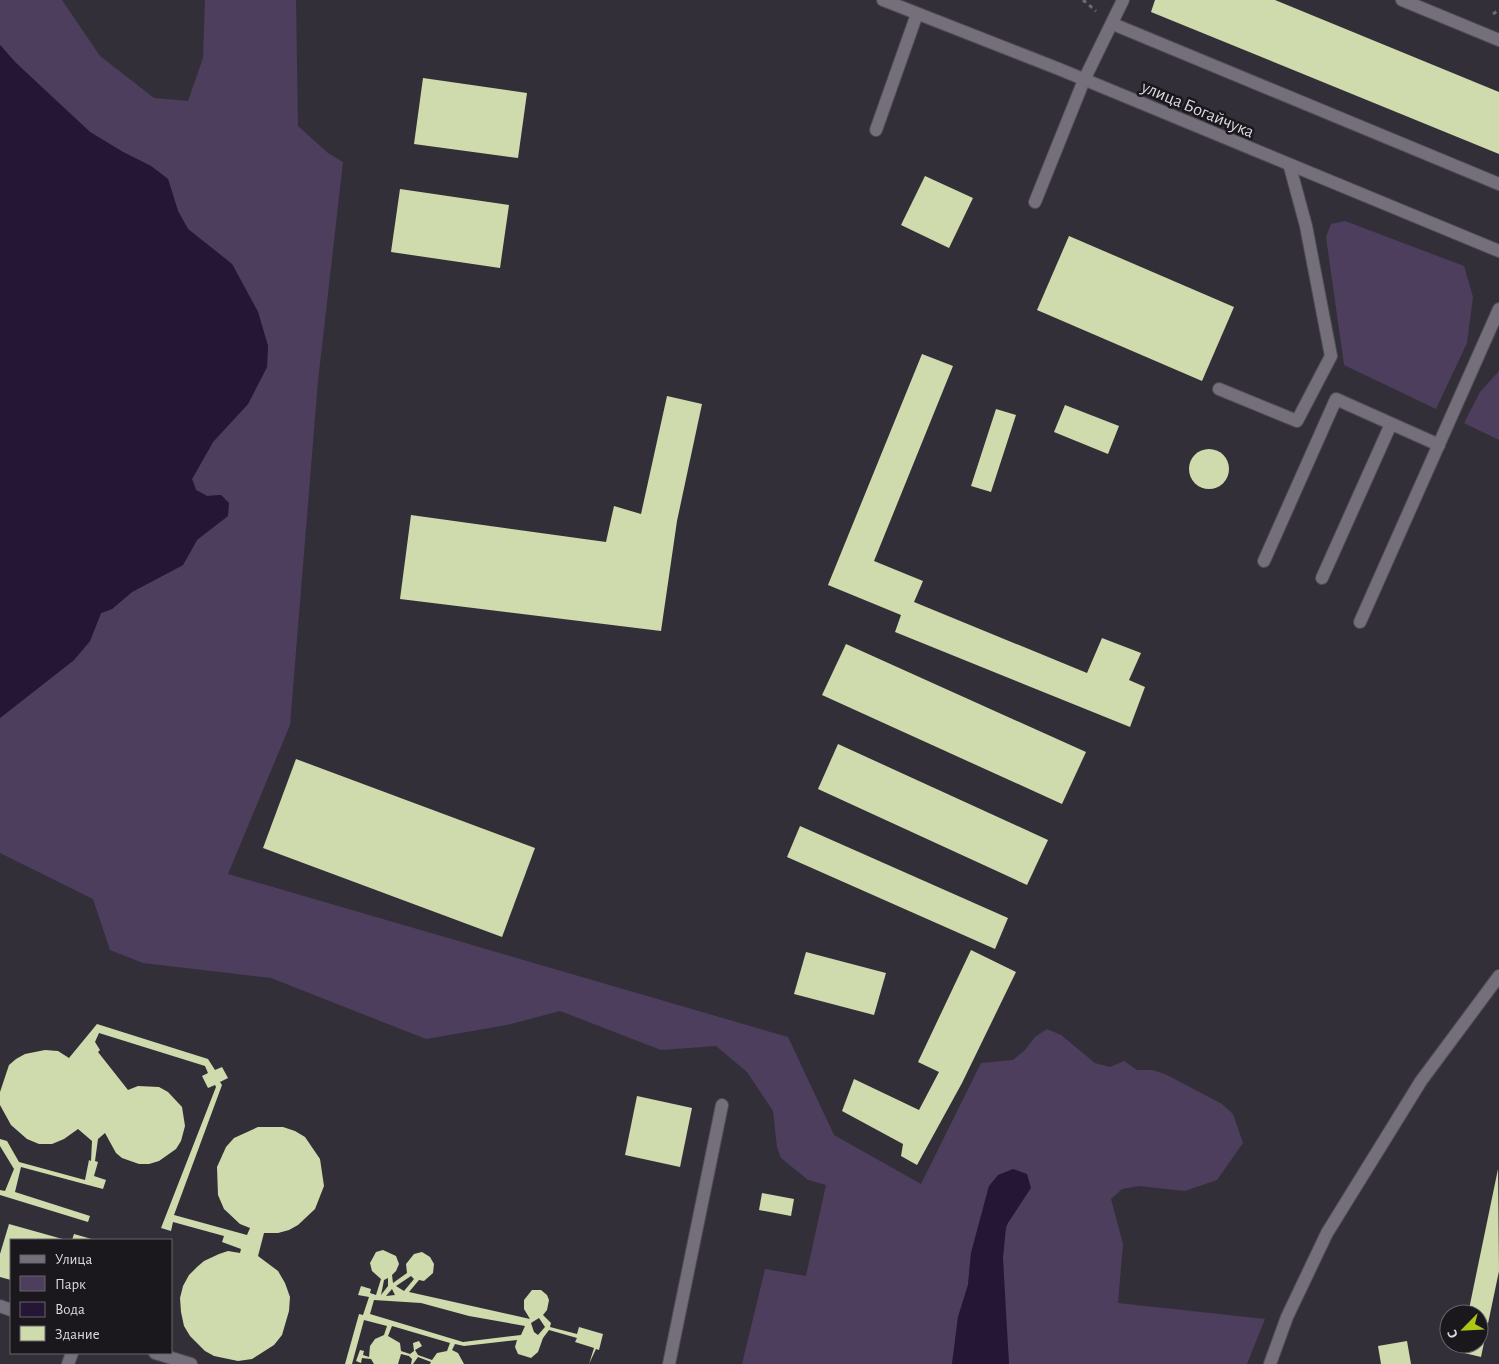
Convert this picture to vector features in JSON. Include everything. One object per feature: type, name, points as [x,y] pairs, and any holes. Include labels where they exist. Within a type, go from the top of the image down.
[{"type":"street","name":"улица Богайчука","points":[[883,0],[903,4],[917,14],[1084,80],[1499,252]]},
{"type":"street","points":[[1035,202],[1084,80],[1113,24],[1123,0]]},
{"type":"street","points":[[1402,0],[1499,40]]},
{"type":"street","points":[[876,130],[917,14]]},
{"type":"street","points":[[1113,24],[1499,184]]},
{"type":"street","points":[[1219,389],[1297,421],[1331,356],[1306,226],[1290,166]]},
{"type":"street","points":[[1360,622],[1499,309]]},
{"type":"street","points":[[1264,561],[1336,399],[1439,445]]},
{"type":"street","points":[[1322,578],[1390,424]]},
{"type":"street","points":[[1270,1364],[1287,1317],[1327,1233],[1421,1081],[1499,976]]},
{"type":"street","points":[[669,1364],[722,1105]]},
{"type":"street","points":[[157,1354],[191,1364]]},
{"type":"green space","points":[[0,0],[62,0],[100,56],[154,98],[188,101],[203,58],[205,0],[296,0],[298,126],[328,153],[343,162],[318,381],[290,725],[228,874],[788,1037],[834,1135],[921,1184],[981,1063],[1013,1060],[1025,1050],[1035,1037],[1047,1029],[1061,1035],[1095,1063],[1110,1067],[1124,1061],[1137,1070],[1153,1070],[1167,1075],[1222,1104],[1233,1114],[1243,1143],[1217,1180],[1185,1191],[1139,1186],[1122,1189],[1111,1199],[1123,1244],[1118,1303],[1265,1319],[1247,1364],[1009,1364],[1004,1308],[1003,1265],[1007,1227],[1012,1213],[989,1186],[971,1253],[968,1285],[958,1317],[952,1364],[742,1364],[765,1269],[806,1276],[826,1185],[808,1180],[781,1158],[777,1147],[773,1111],[747,1072],[716,1046],[661,1050],[560,1011],[507,1025],[426,1039],[271,978],[143,963],[110,950],[93,899],[0,853],[0,718],[74,660],[90,641],[101,613],[112,609],[132,592],[183,565],[197,540],[227,510],[229,503],[221,495],[207,496],[196,490],[192,479],[213,442],[248,404],[267,367],[268,346],[258,312],[232,264],[188,229],[178,211],[168,179],[151,166],[90,132],[16,63],[0,45]]},
{"type":"green space","points":[[1345,221],[1464,266],[1473,297],[1467,343],[1436,409],[1344,365],[1326,237],[1331,224]]},
{"type":"green space","points":[[1499,371],[1499,440],[1464,423],[1480,392]]},
{"type":"water","points":[[0,45],[16,63],[90,132],[151,166],[168,179],[178,211],[188,229],[232,264],[258,312],[268,346],[267,367],[248,404],[213,442],[192,479],[196,490],[207,496],[221,495],[229,503],[228,516],[197,540],[183,565],[132,592],[112,609],[101,613],[90,641],[74,660],[0,718]]},
{"type":"water","points":[[1013,1169],[1027,1174],[1031,1188],[1006,1226],[1003,1258],[1009,1364],[952,1364],[958,1317],[968,1285],[971,1253],[989,1186],[998,1175]]},
{"type":"building","points":[[1155,0],[1275,0],[1499,92],[1499,154],[1151,12]]},
{"type":"building","points":[[423,78],[527,93],[518,158],[414,144]]},
{"type":"building","points":[[925,176],[973,198],[949,248],[901,225]]},
{"type":"building","points":[[400,189],[509,205],[500,268],[391,252]]},
{"type":"building","points":[[1069,236],[1234,307],[1202,381],[1037,310]]},
{"type":"building","points":[[922,354],[953,366],[874,561],[923,581],[914,602],[1087,673],[1102,638],[1141,653],[1129,680],[1145,687],[1130,727],[895,632],[901,615],[828,585]]},
{"type":"building","points":[[667,396],[702,404],[677,521],[661,631],[400,599],[411,515],[606,542],[614,506],[641,514]]},
{"type":"building","points":[[1065,405],[1119,426],[1108,454],[1054,432]]},
{"type":"building","points":[[996,409],[1016,415],[991,492],[971,486]]},
{"type":"building","points":[[1213,449],[1220,452],[1226,458],[1229,469],[1228,477],[1220,486],[1213,489],[1205,489],[1198,486],[1190,477],[1189,465],[1192,458],[1201,450]]},
{"type":"building","points":[[846,644],[1086,752],[1062,804],[822,695]]},
{"type":"building","points":[[838,744],[1048,840],[1027,885],[818,789]]},
{"type":"building","points":[[296,759],[535,848],[502,937],[263,848]]},
{"type":"building","points":[[800,826],[1008,918],[995,949],[787,857]]},
{"type":"building","points":[[971,950],[1016,972],[962,1083],[917,1165],[901,1156],[903,1144],[842,1111],[854,1079],[919,1110],[939,1072],[918,1062]]},
{"type":"building","points":[[806,952],[886,973],[874,1015],[794,994]]},
{"type":"building","points":[[97,1024],[208,1059],[215,1070],[222,1067],[228,1078],[220,1082],[222,1085],[174,1215],[247,1235],[250,1228],[240,1224],[224,1209],[218,1195],[217,1167],[226,1147],[234,1138],[258,1127],[283,1127],[295,1131],[305,1137],[320,1159],[324,1186],[315,1209],[298,1225],[289,1230],[278,1233],[264,1233],[258,1256],[278,1271],[285,1283],[290,1297],[289,1311],[282,1335],[274,1345],[252,1359],[238,1361],[214,1356],[205,1351],[190,1336],[184,1326],[181,1312],[180,1298],[183,1286],[189,1275],[204,1261],[228,1251],[240,1253],[241,1249],[222,1242],[224,1236],[173,1222],[171,1231],[161,1228],[216,1087],[215,1085],[208,1088],[202,1076],[208,1073],[205,1066],[99,1033],[95,1042],[100,1050],[98,1052],[128,1090],[138,1086],[159,1087],[168,1092],[182,1107],[185,1126],[181,1141],[176,1149],[159,1161],[139,1164],[122,1158],[116,1153],[105,1133],[98,1139],[95,1161],[98,1162],[94,1176],[106,1180],[103,1189],[21,1167],[15,1192],[90,1216],[88,1222],[0,1195],[0,1190],[5,1191],[14,1169],[0,1146],[0,1139],[7,1141],[19,1162],[85,1180],[89,1160],[91,1161],[92,1141],[78,1129],[64,1139],[52,1144],[39,1144],[27,1139],[11,1125],[0,1105],[0,1092],[9,1065],[16,1059],[25,1054],[45,1050],[58,1051],[69,1058]]},
{"type":"building","points":[[637,1096],[692,1108],[680,1167],[625,1155]]},
{"type":"building","points":[[1498,1169],[1499,1271],[1489,1319],[1489,1304],[1470,1304]]},
{"type":"building","points":[[762,1193],[794,1199],[791,1216],[759,1210]]},
{"type":"building","points":[[9,1224],[62,1239],[10,1239],[10,1280],[0,1277],[0,1254]]},
{"type":"building","points":[[74,1234],[92,1239],[72,1239]]},
{"type":"building","points":[[383,1250],[396,1256],[399,1264],[392,1275],[393,1283],[407,1273],[406,1264],[414,1254],[422,1252],[430,1257],[434,1264],[433,1273],[424,1281],[419,1280],[409,1292],[530,1319],[524,1309],[524,1300],[532,1290],[541,1290],[547,1295],[549,1300],[547,1310],[543,1315],[551,1323],[550,1327],[577,1334],[579,1327],[603,1334],[599,1350],[596,1349],[589,1364],[594,1348],[575,1342],[577,1338],[549,1330],[543,1338],[538,1352],[531,1358],[518,1354],[515,1347],[517,1340],[464,1346],[455,1344],[452,1350],[458,1353],[464,1364],[430,1364],[431,1362],[418,1357],[411,1364],[412,1359],[409,1356],[401,1354],[398,1364],[374,1364],[371,1359],[362,1358],[361,1363],[356,1361],[360,1350],[364,1351],[363,1355],[369,1357],[370,1346],[375,1339],[384,1335],[387,1326],[364,1320],[352,1364],[345,1364],[359,1314],[363,1315],[369,1297],[358,1295],[361,1286],[371,1289],[370,1293],[376,1295],[381,1279],[372,1271],[370,1263],[376,1252]],"holes":[[[411,1276],[414,1279],[404,1291],[396,1286]],[[388,1278],[388,1286],[381,1295],[384,1280]],[[392,1289],[395,1295],[386,1296]],[[374,1300],[421,1303],[469,1316],[525,1326],[521,1335],[463,1342],[370,1314]],[[539,1318],[545,1327],[538,1335],[534,1332],[531,1323]],[[392,1326],[450,1343],[447,1351],[437,1353],[432,1360],[418,1355],[415,1350],[422,1346],[419,1341],[413,1343],[414,1351],[410,1354],[401,1351],[400,1343],[388,1336]]]},
{"type":"building","points":[[1407,1341],[1411,1364],[1381,1364],[1378,1346]]},
{"type":"building","points":[[1468,1354],[1482,1354],[1481,1357]]}]
